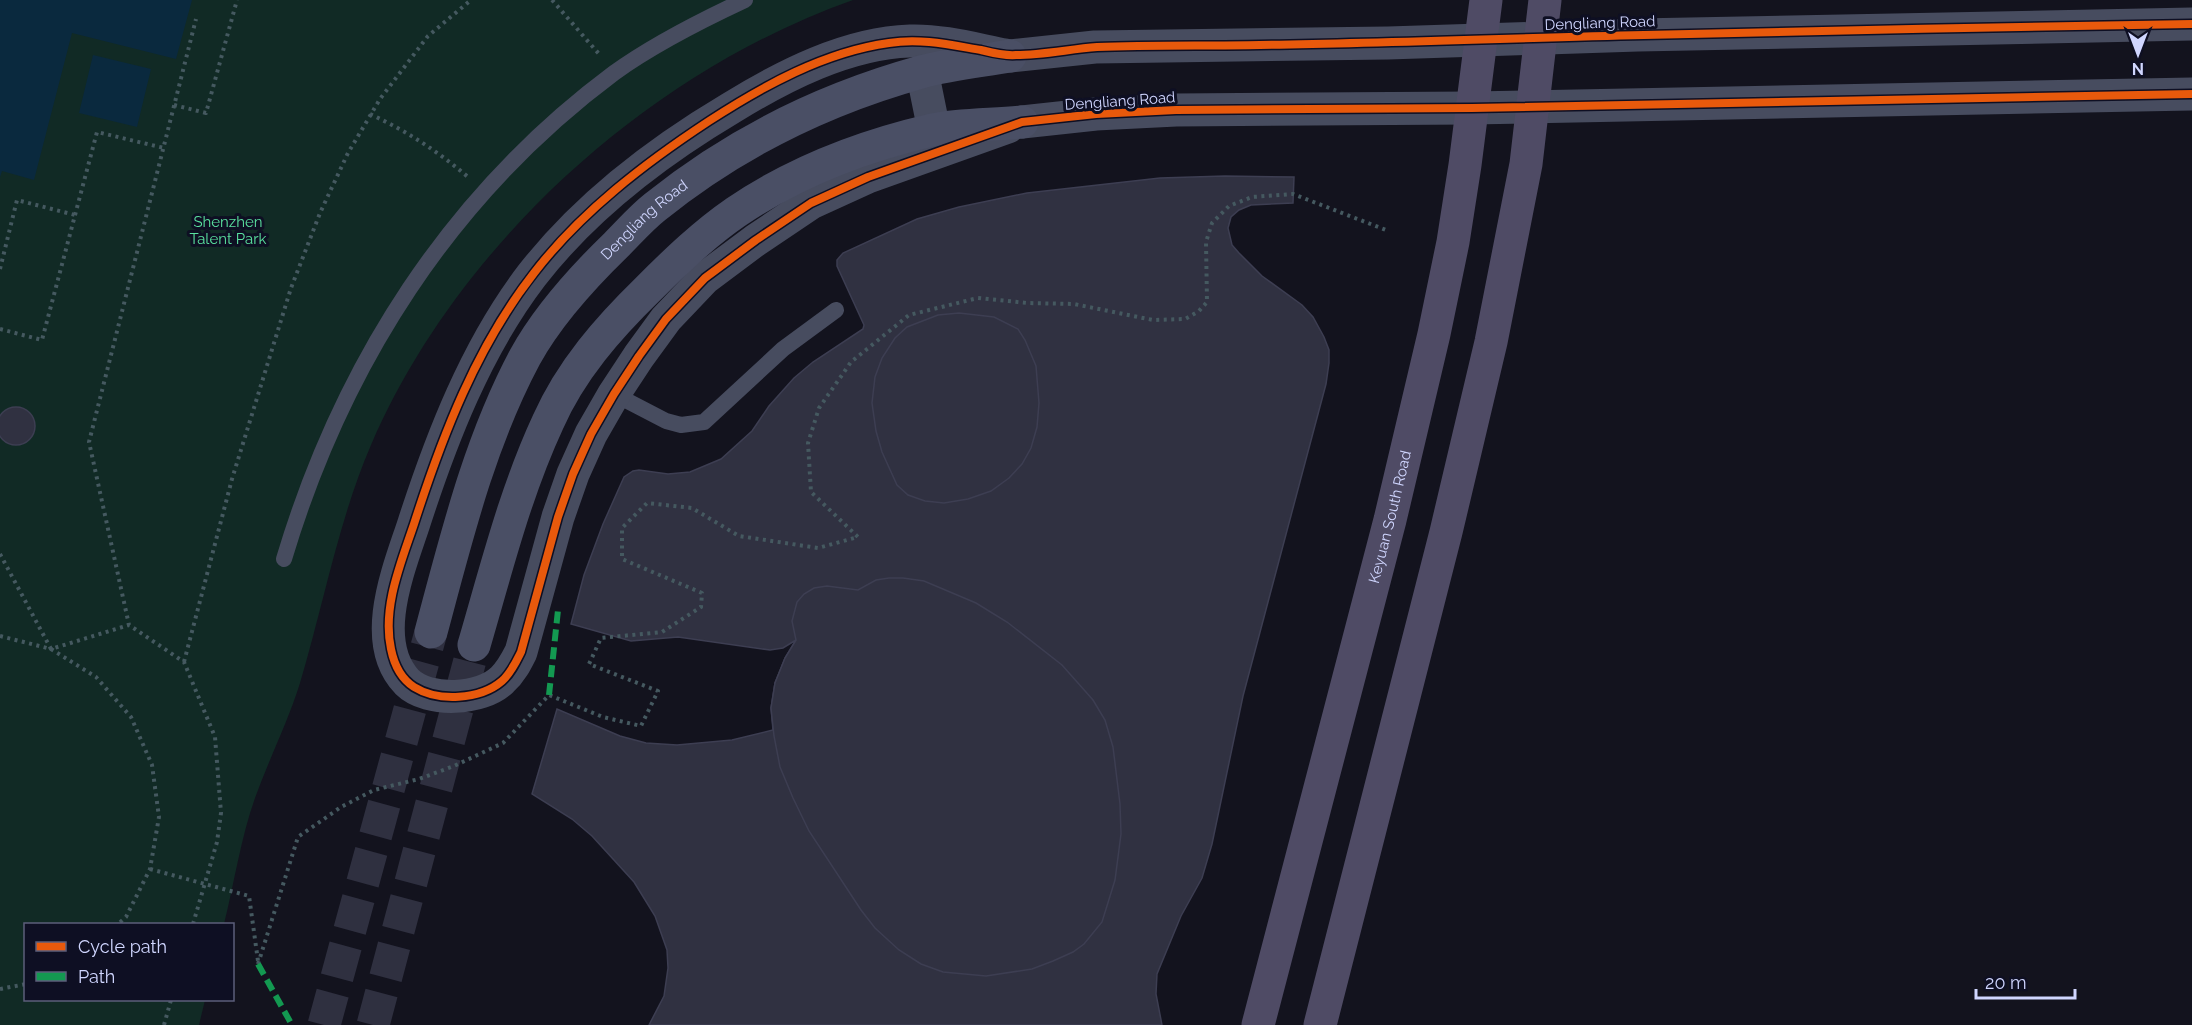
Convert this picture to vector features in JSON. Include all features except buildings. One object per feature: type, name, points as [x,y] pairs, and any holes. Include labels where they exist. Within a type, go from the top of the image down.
[{"type":"main road","name":"Keyuan South Road","points":[[1258,1025],[1390,520],[1428,357],[1453,242],[1486,0]]},
{"type":"main road","points":[[1320,1025],[1446,532],[1491,342],[1526,164],[1545,0]]},
{"type":"main road","name":"Dengliang Road","points":[[431,632],[471,486],[504,399],[526,355],[555,311],[593,267],[654,208],[713,164],[779,125],[850,95],[922,71],[1010,56]]},
{"type":"main road","name":"Dengliang Road","points":[[474,645],[513,511],[548,420],[571,379],[597,341],[685,252],[736,212],[797,176],[857,151],[934,130],[1022,122]]},
{"type":"street","name":"Dengliang Road","points":[[1010,56],[1095,47],[2192,24]]},
{"type":"street","points":[[1010,56],[939,42],[912,41],[886,43],[809,66],[766,86],[665,151],[615,190],[566,236],[531,276],[498,328],[470,379],[428,479],[390,603],[388,621],[391,653],[397,669],[410,685],[429,694],[468,695],[485,691],[501,682],[512,668],[521,651],[558,517],[573,474],[591,434],[614,394],[666,319],[705,278],[811,203],[868,177],[1022,122]]},
{"type":"street","points":[[922,71],[934,130]]},
{"type":"street","name":"Dengliang Road","points":[[1022,122],[1096,114],[1176,110],[1472,108],[2192,93]]},
{"type":"lane","points":[[284,559],[299,507],[359,374],[393,311],[434,252],[502,171],[559,117],[615,72],[703,20],[745,0]]},
{"type":"lane","points":[[614,394],[666,421],[681,424],[704,422],[783,349],[836,310]]},
{"type":"path","points":[[174,105],[206,113],[237,0]]},
{"type":"path","points":[[184,662],[232,479],[291,288],[320,213],[343,163],[380,99],[428,36],[471,0]]},
{"type":"path","points":[[552,0],[615,72]]},
{"type":"path","points":[[194,923],[217,842],[221,813],[215,737],[184,662],[129,625],[89,441],[196,19]]},
{"type":"path","points":[[370,114],[407,131],[439,152],[485,191]]},
{"type":"path","points":[[0,329],[42,340],[97,132],[164,148]]},
{"type":"path","points":[[150,869],[249,897],[258,964],[298,837],[341,807],[374,790],[419,779],[454,766],[502,743],[549,695],[603,717],[641,726],[658,691],[589,664],[601,638],[662,632],[701,607],[702,593],[622,559],[622,528],[647,503],[692,508],[739,536],[818,548],[858,537],[811,492],[808,443],[819,408],[851,362],[909,315],[978,298],[1027,303],[1074,304],[1153,320],[1185,319],[1199,311],[1207,302],[1206,242],[1212,223],[1228,206],[1252,196],[1293,194],[1386,230]]},
{"type":"path","points":[[0,269],[17,200],[75,215]]},
{"type":"path","points":[[0,555],[51,649]]},
{"type":"path","points":[[51,649],[129,625]]},
{"type":"path","points":[[0,636],[51,649],[96,677],[131,717],[152,765],[159,817],[150,869],[126,917],[119,923]]},
{"type":"path","points":[[0,989],[24,984]]},
{"type":"path","points":[[164,1025],[170,1001]]},
{"type":"green space","name":"Shenzhen Talent Park","points":[[0,0],[853,0],[777,32],[704,72],[634,120],[568,174],[508,235],[454,301],[408,371],[359,474],[340,533],[300,683],[250,813],[224,923],[24,923],[24,1001],[205,1001],[199,1025],[0,1025]]},
{"type":"water","points":[[0,0],[192,0],[176,59],[72,33],[34,180],[2,171],[0,177]]},
{"type":"water","points":[[93,55],[151,69],[137,127],[79,113]]},
{"type":"tunnel","points":[[324,1025],[431,632]]},
{"type":"tunnel","points":[[373,1025],[474,645]]},
{"type":"marked path","points":[[549,695],[558,610]]},
{"type":"marked path","points":[[258,964],[292,1025]]},
{"type":"cycle path","points":[[2192,24],[1308,44],[1117,46],[1012,55],[913,41],[865,48],[818,62],[751,95],[709,121],[638,171],[572,229],[513,301],[478,362],[436,458],[394,585],[389,617],[389,633],[394,660],[401,675],[414,687],[424,692],[447,697],[482,692],[502,681],[508,674],[521,652],[558,517],[573,474],[591,434],[614,394],[666,319],[705,278],[811,203],[868,177],[1022,122],[1096,114],[1176,110],[1472,108],[2192,94]]}]
